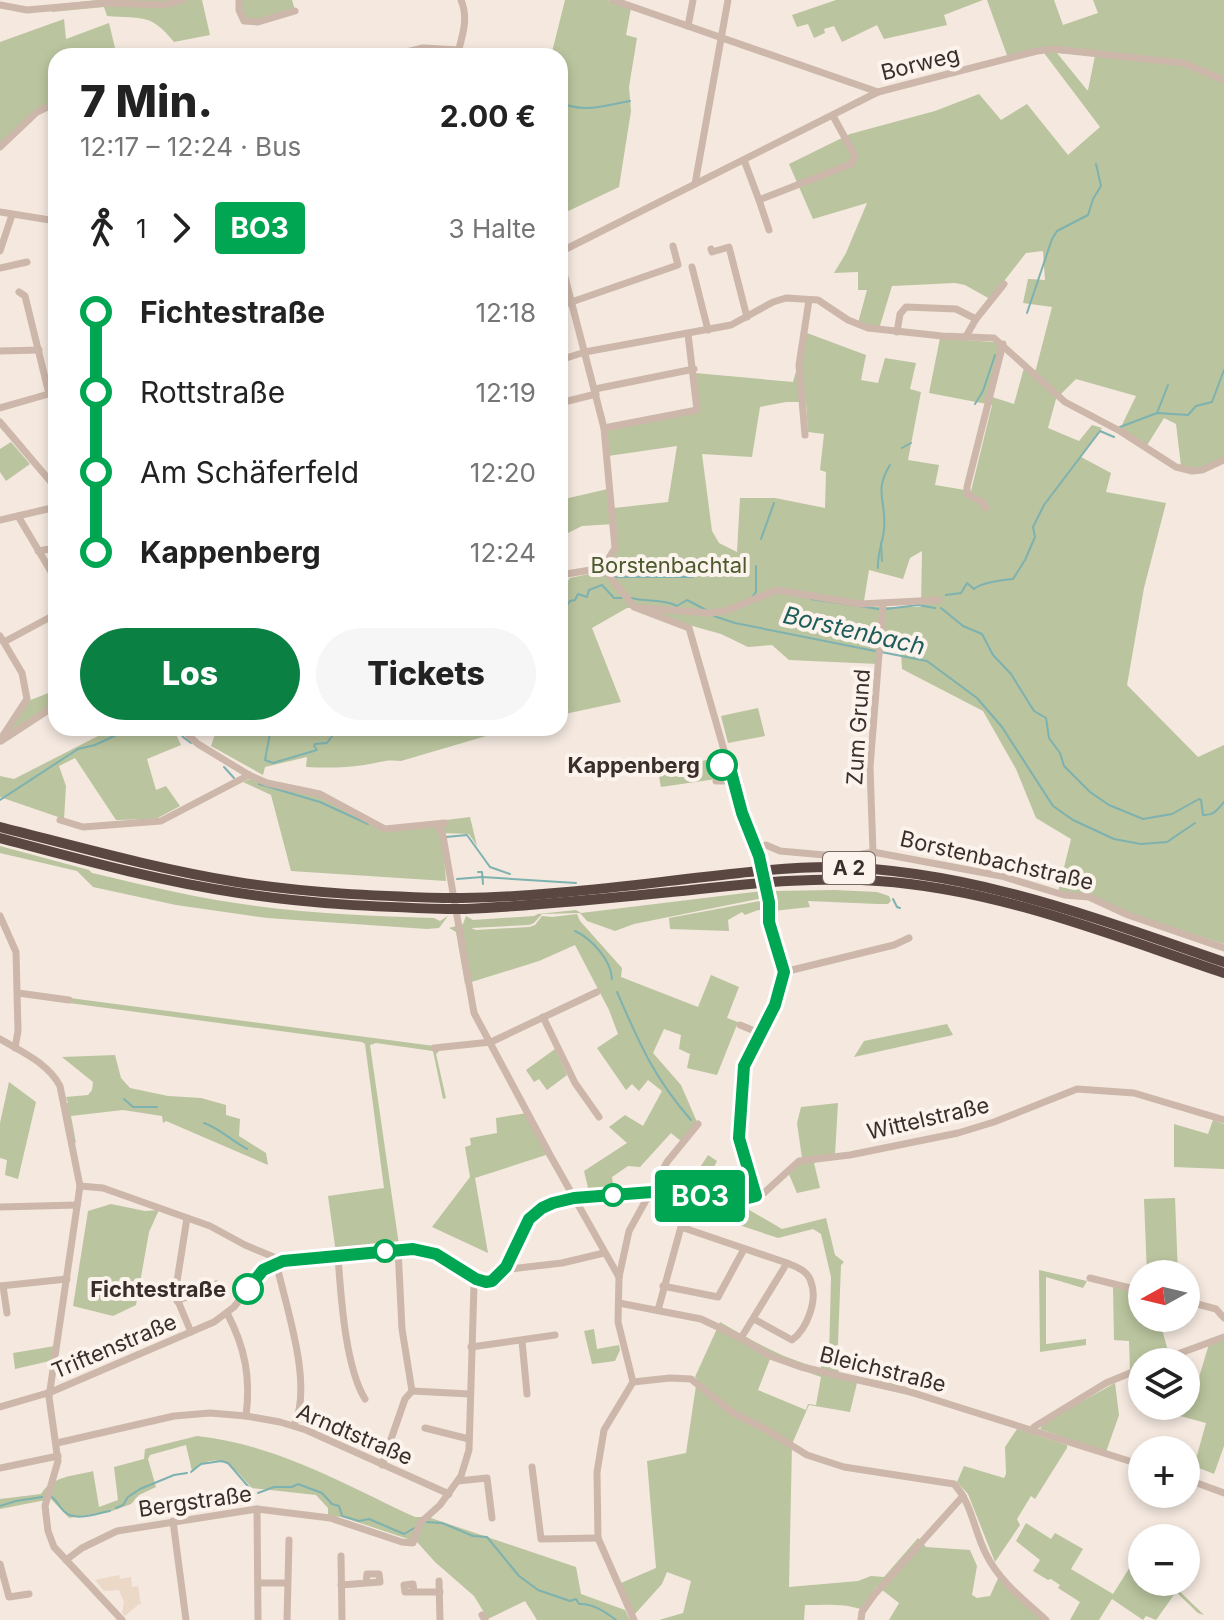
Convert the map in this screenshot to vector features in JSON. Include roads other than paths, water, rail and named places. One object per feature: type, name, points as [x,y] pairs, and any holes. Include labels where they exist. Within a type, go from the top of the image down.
[{"type":"highway","name":"A 2","points":[[0,827],[148,865],[241,882],[446,903]]},
{"type":"highway","name":"A 2","points":[[0,838],[147,876],[241,894],[360,906],[446,903],[546,905],[795,879],[931,886],[1016,904],[1224,973]]},
{"type":"highway","name":"A 2","points":[[464,903],[793,868],[874,869],[963,881],[1011,892],[1224,962]]},
{"type":"street","points":[[3,3],[27,10],[109,3],[154,2],[164,5],[182,0]]},
{"type":"street","points":[[239,0],[244,21],[258,22],[295,11]]},
{"type":"street","points":[[459,48],[465,17],[461,0]]},
{"type":"street","points":[[613,0],[878,92]]},
{"type":"street","points":[[688,26],[693,0]]},
{"type":"street","points":[[695,184],[727,4]]},
{"type":"street","name":"Borweg","points":[[568,248],[878,92],[1037,51],[1053,49],[1183,63],[1224,80]]},
{"type":"street","points":[[0,147],[37,112],[48,107]]},
{"type":"street","points":[[759,200],[854,161],[855,156],[833,116]]},
{"type":"street","points":[[744,160],[769,230]]},
{"type":"street","points":[[0,212],[48,220]]},
{"type":"street","points":[[0,251],[12,215]]},
{"type":"street","points":[[568,303],[678,265],[673,246]]},
{"type":"street","points":[[711,249],[712,252],[729,247],[747,317]]},
{"type":"street","points":[[0,268],[27,262]]},
{"type":"street","points":[[692,267],[708,330]]},
{"type":"street","points":[[965,338],[1004,284]]},
{"type":"street","points":[[568,287],[604,428],[615,548],[603,568],[568,574]]},
{"type":"street","points":[[19,292],[25,296],[48,390]]},
{"type":"street","points":[[568,357],[731,325],[781,300],[818,300],[859,325],[897,332],[994,338],[1065,402],[1176,467],[1202,470],[1224,460]]},
{"type":"street","points":[[805,435],[799,365],[809,300]]},
{"type":"street","points":[[897,332],[900,314],[906,307],[956,309],[976,319]]},
{"type":"street","points":[[604,428],[697,410],[688,334]]},
{"type":"street","points":[[986,508],[982,502],[967,494],[967,487],[1003,344]]},
{"type":"street","points":[[0,351],[39,350]]},
{"type":"street","points":[[568,400],[694,369]]},
{"type":"street","points":[[0,408],[48,394]]},
{"type":"street","points":[[0,422],[48,479]]},
{"type":"street","points":[[0,520],[48,509]]},
{"type":"street","points":[[18,516],[48,567]]},
{"type":"street","points":[[38,551],[48,549]]},
{"type":"street","points":[[603,568],[634,607],[689,628],[742,813],[758,852],[769,902],[769,922],[784,972],[781,990],[744,1066],[739,1138],[756,1196]]},
{"type":"street","points":[[634,607],[709,613],[725,611],[777,590],[884,608],[939,600]]},
{"type":"street","name":"Zum Grund","points":[[873,852],[870,767],[884,608]]},
{"type":"street","points":[[0,741],[27,699],[22,673],[2,639],[48,618]]},
{"type":"street","points":[[0,741],[48,710]]},
{"type":"street","points":[[189,736],[249,775],[267,783],[320,794],[385,829],[442,824],[474,1013],[619,1277]]},
{"type":"street","points":[[60,820],[83,827],[110,828],[161,821],[249,775]]},
{"type":"street","points":[[716,781],[734,781]]},
{"type":"street","name":"Borstenbachstraße","points":[[758,852],[766,845],[780,851],[847,857],[873,852],[1001,876],[1064,895],[1089,897],[1128,915],[1224,948]]},
{"type":"street","points":[[0,916],[16,952],[18,1031],[15,1048]]},
{"type":"street","points":[[784,972],[894,945],[909,938]]},
{"type":"street","points":[[434,1048],[491,1042],[597,992]]},
{"type":"street","points":[[18,993],[69,1000]]},
{"type":"street","points":[[543,1017],[575,1083],[599,1117]]},
{"type":"street","points":[[740,1025],[762,1034]]},
{"type":"street","points":[[0,1039],[46,1068],[60,1086],[80,1186],[49,1397],[58,1456],[45,1506],[51,1540],[122,1620]]},
{"type":"street","name":"Wittelstraße","points":[[652,1192],[740,1200],[764,1193],[799,1161],[850,1155],[958,1133],[1077,1089],[1134,1093],[1224,1120]]},
{"type":"street","points":[[634,1620],[598,1538],[597,1472],[604,1430],[633,1382],[620,1338],[619,1277],[631,1225],[667,1162],[698,1124]]},
{"type":"street","points":[[80,1186],[103,1188],[210,1226],[279,1262],[418,1249],[436,1254],[476,1279],[492,1281],[506,1267],[535,1212],[574,1198],[652,1192]]},
{"type":"street","points":[[0,1207],[77,1205]]},
{"type":"street","points":[[187,1218],[176,1284],[177,1301],[191,1332]]},
{"type":"street","points":[[658,1310],[681,1227],[802,1269],[812,1282],[812,1310],[792,1340],[754,1319]]},
{"type":"street","points":[[398,1249],[402,1329],[412,1391]]},
{"type":"street","points":[[663,1286],[718,1297],[744,1249]]},
{"type":"street","points":[[506,1267],[541,1266],[604,1253]]},
{"type":"street","points":[[338,1257],[347,1337],[354,1370],[365,1399]]},
{"type":"street","points":[[279,1262],[297,1353],[298,1416],[294,1425]]},
{"type":"street","name":"Triftenstraße","points":[[0,1407],[51,1392],[191,1332],[227,1313],[263,1270],[279,1262]]},
{"type":"street","points":[[741,1338],[787,1263]]},
{"type":"street","points":[[1090,1278],[1128,1288]]},
{"type":"street","points":[[7,1313],[2,1286],[67,1279]]},
{"type":"street","name":"Bergstraße","points":[[66,1560],[111,1533],[257,1509],[330,1518],[413,1543],[419,1526],[449,1494],[465,1467],[476,1279]]},
{"type":"street","points":[[177,1301],[216,1284]]},
{"type":"street","name":"Bleichstraße","points":[[619,1303],[701,1319],[770,1356],[801,1367],[907,1391],[1128,1461]]},
{"type":"street","points":[[1200,1305],[1216,1309],[1224,1318]]},
{"type":"street","points":[[227,1313],[248,1367],[246,1416]]},
{"type":"street","points":[[471,1347],[555,1335]]},
{"type":"street","points":[[1190,1348],[1224,1337]]},
{"type":"street","points":[[522,1341],[527,1394]]},
{"type":"street","points":[[1033,1431],[1034,1427],[1106,1383],[1128,1374]]},
{"type":"street","points":[[633,1382],[691,1379],[733,1413],[807,1455],[844,1467],[957,1486],[995,1569],[1046,1620]]},
{"type":"street","points":[[412,1391],[470,1394]]},
{"type":"street","points":[[382,1465],[405,1399],[412,1391]]},
{"type":"street","name":"Arndtstraße","points":[[57,1443],[174,1416],[210,1413],[246,1416],[294,1425],[449,1494]]},
{"type":"street","points":[[425,1428],[469,1439]]},
{"type":"street","points":[[0,1468],[58,1456]]},
{"type":"street","points":[[532,1467],[541,1539],[598,1538]]},
{"type":"street","points":[[458,1481],[487,1478],[492,1518]]},
{"type":"street","points":[[1200,1484],[1224,1493]]},
{"type":"street","points":[[861,1620],[862,1612],[874,1595],[963,1496]]},
{"type":"street","points":[[257,1509],[258,1620]]},
{"type":"street","points":[[173,1521],[186,1620]]},
{"type":"street","points":[[287,1620],[289,1540]]},
{"type":"street","points":[[341,1556],[342,1620]]},
{"type":"street","points":[[0,1564],[9,1597],[29,1594]]},
{"type":"street","points":[[439,1581],[440,1620]]},
{"type":"street","points":[[258,1583],[287,1583]]},
{"type":"street","points":[[341,1585],[366,1583]]},
{"type":"street","points":[[414,1591],[440,1592]]},
{"type":"waterway","points":[[568,106],[586,108],[630,101]]},
{"type":"waterway","points":[[1027,313],[1052,239],[1057,231],[1088,215],[1101,186],[1096,164]]},
{"type":"waterway","points":[[975,404],[983,391],[995,355]]},
{"type":"waterway","points":[[1120,427],[1157,413],[1188,415],[1196,406],[1212,402],[1224,370]]},
{"type":"waterway","points":[[1157,413],[1168,385]]},
{"type":"waterway","points":[[946,595],[961,593],[967,583],[974,589],[987,583],[1013,579],[1035,537],[1033,527],[1044,505],[1100,431],[1114,437]]},
{"type":"waterway","points":[[902,448],[911,443]]},
{"type":"waterway","points":[[878,568],[884,520],[881,490],[890,465]]},
{"type":"waterway","points":[[761,539],[774,503]]},
{"type":"waterway","points":[[881,543],[882,561]]},
{"type":"waterway","points":[[753,596],[756,592],[756,566]]},
{"type":"waterway","points":[[614,577],[693,577]]},
{"type":"waterway","name":"Borstenbach","points":[[568,604],[578,594],[587,597],[589,590],[602,585],[614,598],[622,598]]},
{"type":"waterway","name":"Borstenbach","points":[[631,598],[677,606],[687,600],[706,610]]},
{"type":"waterway","name":"Borstenbach","points":[[811,599],[879,609]]},
{"type":"waterway","name":"Borstenbach","points":[[886,609],[918,605],[935,608]]},
{"type":"waterway","name":"Borstenbach","points":[[941,608],[963,626],[982,634],[993,655],[1011,674],[1034,711],[1046,718],[1049,738],[1060,753],[1064,766],[1090,792],[1109,805],[1143,819],[1172,814],[1199,799],[1203,815],[1210,814],[1224,802]]},
{"type":"waterway","name":"Borstenbach","points":[[714,616],[875,651]]},
{"type":"waterway","name":"Borstenbach","points":[[881,652],[927,661],[977,698],[1002,727],[1053,806],[1073,820],[1114,839],[1141,844],[1167,842],[1195,823]]},
{"type":"waterway","name":"Borstenbach","points":[[0,800],[78,749],[114,736]]},
{"type":"waterway","points":[[183,736],[191,743]]},
{"type":"waterway","name":"Borstenbach","points":[[270,736],[265,760],[273,763],[317,750],[315,744],[327,743],[332,736]]},
{"type":"waterway","points":[[224,767],[234,778]]},
{"type":"waterway","points":[[259,784],[320,802],[368,824]]},
{"type":"waterway","points":[[446,837],[467,835],[490,867],[510,874]]},
{"type":"waterway","points":[[478,872],[482,872],[483,884]]},
{"type":"waterway","points":[[457,879],[482,877],[576,883]]},
{"type":"waterway","points":[[893,899],[900,908]]},
{"type":"waterway","points":[[575,931],[600,951],[612,979]]},
{"type":"waterway","points":[[617,992],[657,1074],[691,1120]]},
{"type":"waterway","points":[[124,1099],[133,1107],[157,1107]]},
{"type":"waterway","points":[[204,1123],[247,1149]]},
{"type":"waterway","points":[[191,1472],[201,1464],[228,1463],[253,1492]]},
{"type":"waterway","points":[[116,1508],[140,1489],[187,1473]]},
{"type":"waterway","points":[[258,1493],[298,1484],[322,1493],[332,1504],[339,1506],[342,1516],[359,1521],[369,1519],[404,1534],[416,1527]]},
{"type":"waterway","points":[[0,1506],[42,1497]]},
{"type":"waterway","points":[[52,1497],[70,1515],[87,1516],[110,1511]]},
{"type":"waterway","points":[[425,1522],[442,1523],[473,1536],[487,1537],[519,1576],[538,1590],[570,1601],[576,1599],[579,1604],[594,1607],[616,1620]]},
{"type":"place","name":"Kappenberg","points":[[722,765]]},
{"type":"place","name":"Fichtestraße","points":[[248,1289]]},
{"type":"park label","name":"Borstenbachtal","points":[[669,565]]}]
